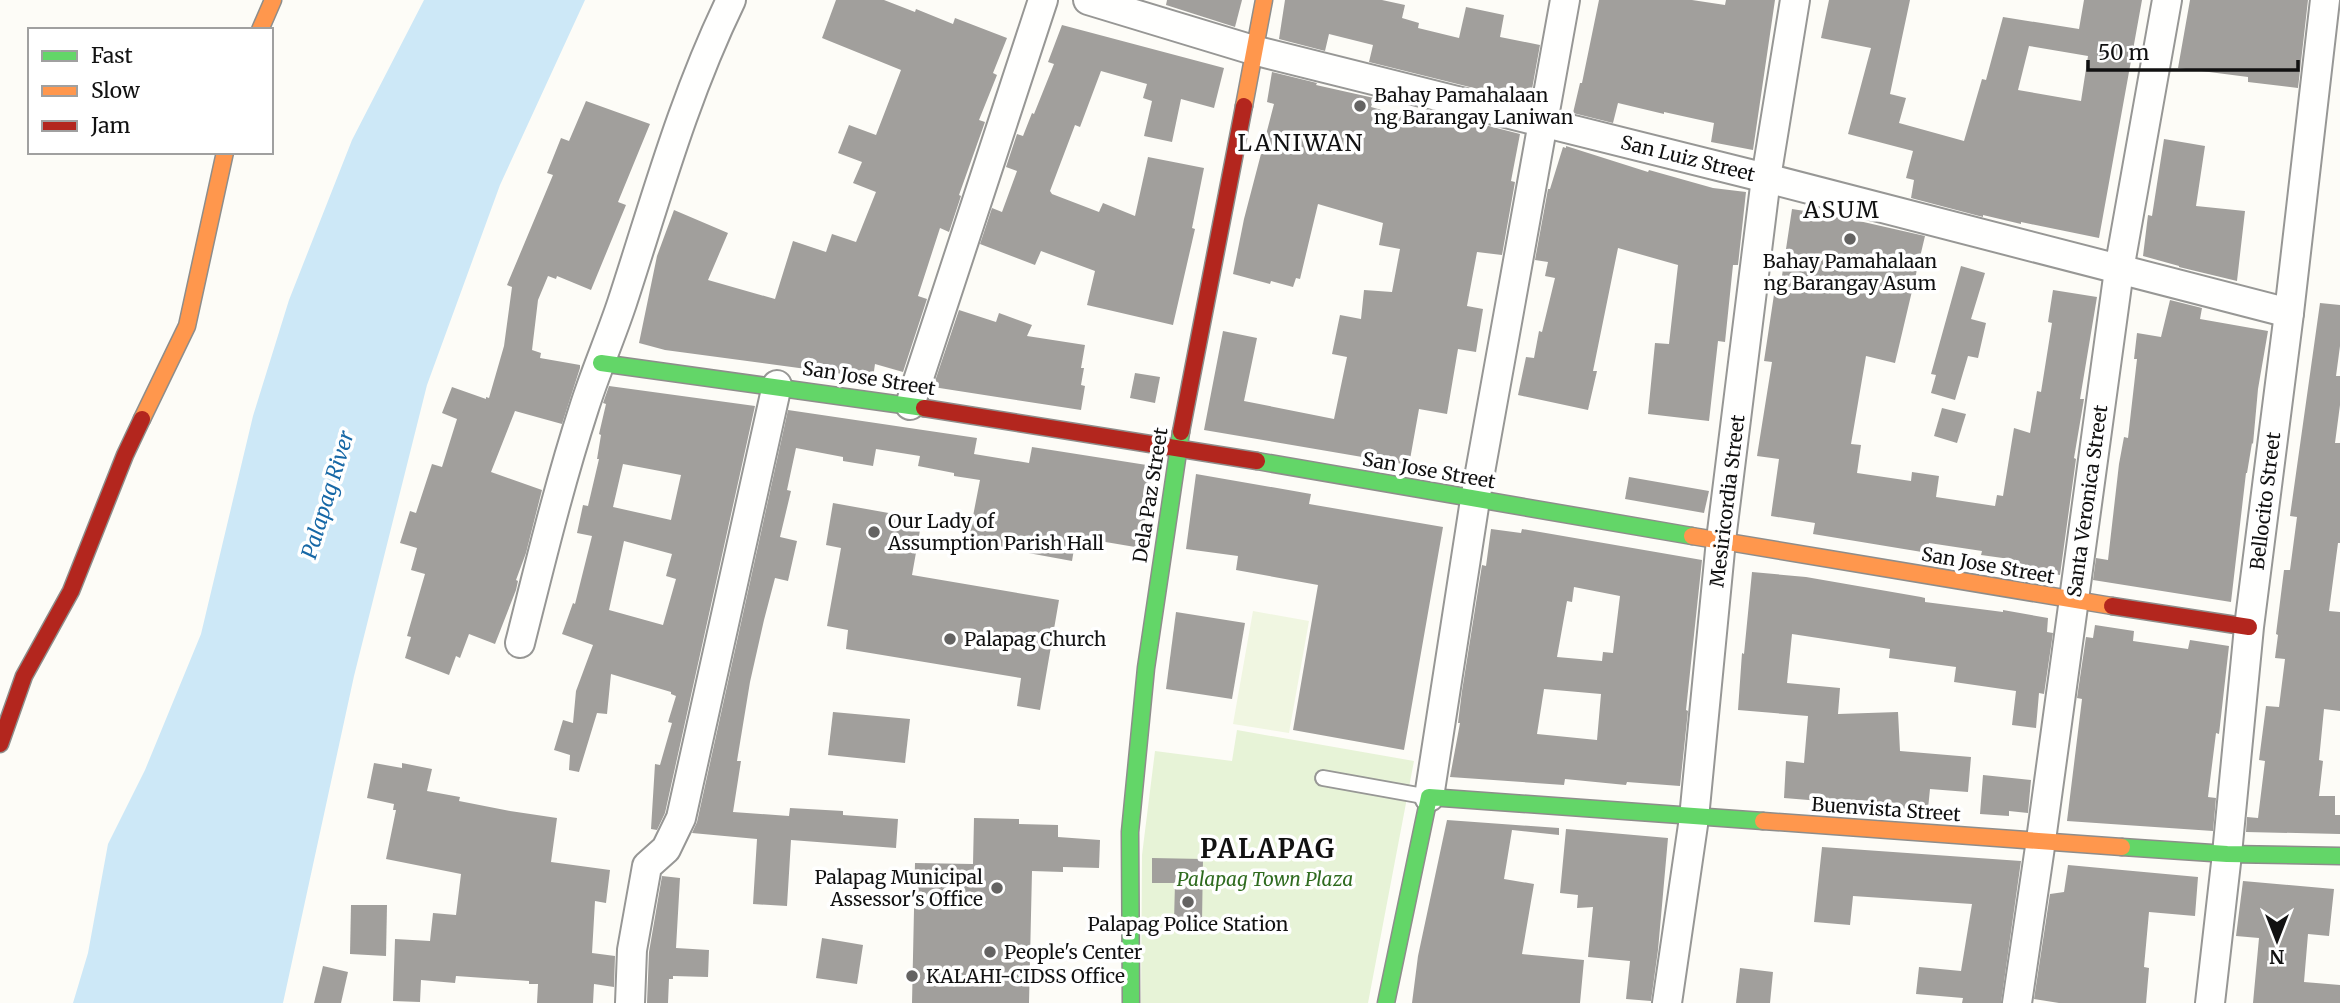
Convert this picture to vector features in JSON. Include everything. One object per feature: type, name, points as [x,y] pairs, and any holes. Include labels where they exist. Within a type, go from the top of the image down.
[{"type":"street","points":[[261,28],[273,0]]},
{"type":"street","points":[[520,643],[584,406],[601,363],[672,143],[706,51],[731,0]]},
{"type":"street","points":[[910,405],[1043,0]]},
{"type":"street","name":"San Luiz Street","points":[[1088,0],[1253,50],[1766,178],[2289,313]]},
{"type":"street","name":"Dela Paz Street","points":[[1131,1003],[1129,831],[1146,668],[1178,447],[1264,0]]},
{"type":"street","points":[[1386,1003],[1429,797],[1475,500],[1565,0]]},
{"type":"street","name":"Mesiricordia Street","points":[[1667,1003],[1694,818],[1721,540],[1766,178],[1795,0]]},
{"type":"street","name":"Santa Veronica Street","points":[[2017,1003],[2119,270],[2167,0]]},
{"type":"street","name":"Bellocito Street","points":[[2210,1003],[2249,627],[2289,313],[2328,90],[2326,0]]},
{"type":"street","points":[[0,744],[24,676],[71,590],[125,455],[187,326],[225,154]]},
{"type":"street","name":"San Jose Street","points":[[601,363],[777,385],[1178,447],[2073,601],[2249,627]]},
{"type":"street","points":[[630,1003],[632,950],[647,866],[666,849],[681,818],[777,385]]},
{"type":"street","name":"Buenvista Street","points":[[1429,797],[2227,854],[2340,856]]},
{"type":"lane","points":[[1323,778],[1429,797]]},
{"type":"green space","points":[[1253,611],[1309,621],[1289,733],[1233,724]]},
{"type":"green space","name":"Palapag Town Plaza","points":[[1237,730],[1414,761],[1368,1003],[1141,1003],[1142,855],[1155,751],[1232,761]]},
{"type":"water","name":"Palapag River","points":[[424,0],[585,0],[500,185],[427,385],[354,676],[283,1003],[73,1003],[88,953],[108,844],[145,770],[201,634],[253,416],[289,300],[352,140]]},
{"type":"building","points":[[836,0],[884,0],[953,24],[955,18],[1007,38],[993,73],[997,75],[979,120],[985,122],[949,232],[940,228],[918,296],[927,299],[903,372],[875,364],[873,378],[665,350],[639,343],[657,256],[674,210],[728,233],[708,280],[775,299],[793,241],[826,252],[832,234],[856,242],[876,192],[853,183],[862,162],[838,153],[849,125],[876,135],[901,70],[822,38]]},
{"type":"building","points":[[1167,0],[1242,0],[1235,27],[1166,5]]},
{"type":"building","points":[[1285,0],[1382,0],[1405,5],[1402,18],[1419,23],[1418,28],[1459,38],[1466,7],[1504,15],[1500,37],[1540,45],[1530,100],[1369,62],[1373,45],[1329,34],[1325,51],[1279,39]]},
{"type":"building","points":[[1599,0],[1692,0],[1725,5],[1726,0],[1775,0],[1753,150],[1711,142],[1714,123],[1664,112],[1618,103],[1613,123],[1573,113]]},
{"type":"building","points":[[1829,0],[1910,0],[1890,94],[1906,98],[1899,123],[1964,141],[1982,79],[1986,80],[2003,17],[2079,29],[2084,0],[2142,0],[2099,238],[1983,217],[1911,198],[1914,180],[1906,178],[1913,151],[1848,134],[1871,48],[1821,38]],"holes":[[[2029,46],[2088,56],[2081,101],[2018,90]]]},
{"type":"building","points":[[2190,0],[2308,0],[2298,88],[2248,82],[2248,77],[2178,68]]},
{"type":"building","points":[[1062,25],[1224,68],[1214,108],[1181,99],[1172,142],[1144,136],[1152,101],[1143,98],[1147,84],[1101,71],[1080,127],[1075,125],[1050,191],[1099,212],[1103,203],[1135,216],[1148,157],[1204,168],[1192,228],[1195,229],[1173,325],[1087,305],[1095,271],[1041,251],[1035,265],[980,244],[992,208],[1002,212],[1017,171],[1006,167],[1017,134],[1023,136],[1054,64],[1048,62]]},
{"type":"building","points":[[1272,72],[1374,98],[1371,107],[1424,122],[1426,110],[1520,134],[1511,181],[1515,182],[1502,255],[1477,252],[1467,306],[1483,309],[1476,352],[1458,349],[1447,414],[1419,409],[1409,465],[1204,430],[1223,331],[1257,338],[1244,401],[1334,419],[1347,357],[1332,354],[1340,315],[1361,319],[1364,290],[1392,292],[1400,249],[1379,245],[1383,223],[1318,204],[1300,279],[1296,278],[1293,287],[1233,274],[1244,219],[1274,104],[1267,102]]},
{"type":"building","points":[[586,101],[650,124],[618,202],[626,205],[591,290],[557,276],[556,279],[548,276],[538,300],[532,350],[541,353],[540,358],[580,365],[580,368],[562,424],[515,411],[491,472],[542,490],[526,553],[516,580],[516,590],[495,644],[469,634],[460,658],[456,656],[449,675],[405,658],[411,637],[407,636],[425,574],[411,570],[417,548],[400,543],[410,511],[416,513],[432,464],[442,467],[457,419],[442,413],[452,387],[489,398],[504,346],[512,287],[507,285],[553,175],[547,173],[561,138],[569,141]]},
{"type":"building","points":[[2164,139],[2205,146],[2196,206],[2245,211],[2237,281],[2143,256],[2148,215],[2152,216]]},
{"type":"building","points":[[1563,147],[1648,172],[1649,170],[1713,188],[1746,192],[1738,265],[1733,265],[1725,342],[1718,341],[1709,421],[1648,414],[1655,343],[1669,344],[1678,265],[1618,248],[1593,371],[1597,371],[1588,410],[1518,395],[1526,357],[1534,358],[1555,278],[1545,276],[1548,262],[1535,260],[1548,189]]},
{"type":"building","points":[[1792,209],[1925,236],[1895,363],[1866,356],[1851,444],[1861,445],[1857,473],[1911,481],[1912,472],[1939,476],[1936,497],[1995,506],[1997,495],[2003,496],[2014,428],[2030,433],[2037,391],[2041,392],[2052,323],[2048,322],[2053,290],[2097,297],[2080,399],[2084,399],[2060,575],[2009,567],[2010,559],[1981,555],[1982,551],[1929,543],[1928,553],[1813,534],[1815,523],[1771,516],[1779,459],[1757,456],[1772,362],[1764,361],[1775,288],[1780,289]]},
{"type":"building","points":[[1961,266],[1985,273],[1971,319],[1986,323],[1978,358],[1968,356],[1955,400],[1931,393],[1936,375],[1931,374]]},
{"type":"building","points":[[2170,300],[2202,308],[2200,319],[2268,331],[2258,389],[2253,444],[2246,473],[2231,602],[2093,580],[2096,558],[2108,560],[2119,464],[2124,437],[2128,438],[2137,359],[2134,359],[2137,333],[2161,337]]},
{"type":"building","points":[[2320,303],[2340,305],[2340,346],[2336,376],[2340,376],[2340,405],[2335,443],[2340,443],[2340,543],[2329,611],[2340,612],[2340,711],[2324,709],[2319,796],[2335,796],[2335,815],[2340,815],[2340,834],[2246,832],[2247,817],[2258,818],[2265,761],[2259,760],[2266,706],[2279,707],[2285,659],[2275,658],[2276,634],[2284,570],[2290,570],[2297,517],[2290,516]]},
{"type":"building","points":[[959,310],[996,322],[999,313],[1032,325],[1027,336],[1085,345],[1081,368],[1084,368],[1081,385],[1085,386],[1081,410],[933,387]]},
{"type":"building","points":[[1135,373],[1160,377],[1155,403],[1130,398]]},
{"type":"building","points":[[609,386],[755,406],[665,813],[657,830],[651,829],[655,764],[660,765],[672,723],[668,722],[676,696],[671,692],[611,674],[607,714],[597,713],[579,772],[569,770],[570,755],[554,750],[563,720],[573,723],[576,691],[593,645],[562,634],[573,603],[575,604],[592,536],[577,533],[583,505],[588,506],[599,459],[599,434],[606,404],[603,403]],"holes":[[[623,464],[681,475],[671,520],[613,507]],[[624,541],[672,554],[666,576],[676,579],[663,625],[609,610]]]},
{"type":"building","points":[[1942,408],[1966,414],[1957,443],[1934,436]]},
{"type":"building","points":[[788,410],[977,438],[974,454],[1029,463],[1032,447],[1153,466],[1141,548],[1076,537],[1072,561],[968,542],[980,480],[918,466],[920,456],[876,449],[873,466],[796,448],[787,490],[791,491],[780,537],[797,541],[788,581],[775,578],[764,620],[737,761],[741,761],[733,812],[789,816],[790,808],[843,811],[843,815],[898,819],[896,848],[791,840],[787,906],[753,904],[757,839],[692,833],[697,822]]},
{"type":"building","points":[[1196,474],[1311,494],[1309,504],[1443,527],[1404,750],[1293,730],[1318,585],[1236,570],[1238,556],[1186,549]]},
{"type":"building","points":[[1629,477],[1709,491],[1704,513],[1625,499]]},
{"type":"building","name":"Palapag Church","points":[[833,503],[922,519],[912,575],[1059,600],[1040,710],[1017,706],[1021,678],[846,649],[848,630],[827,626],[841,548],[826,545]]},
{"type":"building","points":[[1491,529],[1521,533],[1522,529],[1702,560],[1680,786],[1627,782],[1626,785],[1565,779],[1564,785],[1450,777],[1482,565],[1486,566]],"holes":[[[1574,587],[1620,596],[1613,653],[1603,652],[1602,661],[1557,657],[1567,601],[1572,602]],[[1544,689],[1601,694],[1597,740],[1537,734]]]},
{"type":"building","points":[[1752,572],[1806,577],[1921,597],[1925,598],[1925,602],[2003,610],[2048,618],[2047,632],[2053,633],[2044,694],[2039,693],[2036,728],[2012,725],[2016,691],[1954,682],[1956,667],[1889,658],[1890,649],[1792,634],[1787,683],[1840,688],[1838,714],[1898,712],[1900,751],[1971,757],[1968,792],[1930,789],[1928,809],[1891,808],[1892,804],[1845,800],[1845,803],[1784,798],[1786,761],[1804,763],[1808,716],[1738,710]]},
{"type":"building","points":[[1176,612],[1245,623],[1232,699],[1166,689]]},
{"type":"building","points":[[2095,625],[2134,631],[2133,641],[2188,649],[2190,640],[2229,646],[2219,734],[2216,733],[2208,797],[2216,798],[2213,831],[2067,821],[2082,699],[2077,698],[2086,637],[2093,638]]},
{"type":"building","points":[[833,712],[910,719],[905,763],[828,755]]},
{"type":"building","points":[[374,763],[402,768],[402,763],[432,769],[427,791],[460,797],[459,801],[557,818],[551,862],[610,870],[606,903],[595,901],[592,953],[615,956],[614,987],[594,984],[593,1003],[537,1003],[538,984],[529,984],[529,981],[456,976],[455,983],[421,980],[420,1002],[393,1001],[395,939],[430,941],[433,913],[456,915],[461,874],[386,859],[396,810],[393,810],[394,804],[367,798]]},
{"type":"building","points":[[1983,775],[2031,780],[2028,813],[2009,811],[2009,816],[1980,814]]},
{"type":"building","points":[[974,818],[1019,819],[1019,824],[1058,825],[1058,837],[1100,840],[1099,868],[1063,867],[1063,872],[1032,871],[1029,1003],[912,1003],[915,863],[973,864]]},
{"type":"building","points":[[1447,820],[1559,828],[1559,835],[1512,830],[1504,879],[1534,884],[1522,954],[1584,960],[1580,1003],[1412,1003],[1418,956]]},
{"type":"building","points":[[1566,829],[1668,838],[1651,1001],[1626,999],[1630,961],[1588,957],[1593,907],[1577,908],[1578,895],[1560,893]]},
{"type":"building","points":[[1822,847],[2021,861],[2001,1003],[1962,1003],[1963,998],[1916,994],[1919,967],[1961,971],[1972,904],[1853,896],[1850,925],[1814,922]]},
{"type":"building","name":"Palapag Police Station","points":[[1152,858],[1203,859],[1202,922],[1174,921],[1175,883],[1152,883]]},
{"type":"building","points":[[2068,865],[2198,877],[2195,916],[2149,912],[2144,967],[2149,968],[2146,1003],[2059,1003],[2034,999],[2050,894],[2064,892]]},
{"type":"building","points":[[662,876],[680,878],[676,948],[709,950],[708,977],[673,976],[673,979],[669,979],[668,1003],[647,1003],[649,952]]},
{"type":"building","points":[[2243,881],[2334,889],[2329,936],[2308,934],[2304,982],[2340,985],[2340,1003],[2253,1003],[2259,938],[2236,936]]},
{"type":"building","points":[[351,905],[387,905],[386,956],[350,954]]},
{"type":"building","points":[[822,938],[863,945],[857,984],[816,978]]},
{"type":"building","points":[[323,966],[348,972],[341,1003],[314,1003]]},
{"type":"building","points":[[1740,968],[1773,972],[1770,1003],[1736,1003]]},
{"type":"traffic: fast","points":[[601,363],[924,408]]},
{"type":"traffic: fast","points":[[1131,1003],[1130,832],[1146,668],[1181,432]]},
{"type":"traffic: fast","points":[[1257,461],[1692,536]]},
{"type":"traffic: fast","points":[[1386,1003],[1429,797],[1763,821]]},
{"type":"traffic: fast","points":[[2122,847],[2227,854],[2340,856]]},
{"type":"traffic: slow","points":[[261,28],[273,0]]},
{"type":"traffic: slow","points":[[1244,106],[1264,0]]},
{"type":"traffic: slow","points":[[142,419],[187,326],[225,154]]},
{"type":"traffic: slow","points":[[1692,536],[2112,606]]},
{"type":"traffic: slow","points":[[1763,821],[2122,847]]},
{"type":"traffic: jam","points":[[1181,432],[1244,106]]},
{"type":"traffic: jam","points":[[924,408],[1257,461]]},
{"type":"traffic: jam","points":[[0,744],[24,676],[71,591],[142,419]]},
{"type":"traffic: jam","points":[[2112,606],[2249,627]]},
{"type":"place","name":"Bahay Pamahalaan ng Barangay Laniwan","points":[[1360,106]]},
{"type":"place","name":"Bahay Pamahalaan ng Barangay Asum","points":[[1850,239]]},
{"type":"place","name":"Our Lady of Assumption Parish Hall","points":[[874,532]]},
{"type":"place","name":"Palapag Church","points":[[950,639]]},
{"type":"place","name":"Palapag Municipal Assessor's Office","points":[[997,888]]},
{"type":"place","name":"Palapag Police Station","points":[[1188,902]]},
{"type":"place","name":"People's Center","points":[[990,952]]},
{"type":"place","name":"KALAHI-CIDSS Office","points":[[912,976]]},
{"type":"district","name":"LANIWAN","points":[[1301,143]]},
{"type":"district","name":"ASUM","points":[[1842,210]]},
{"type":"district","name":"PALAPAG","points":[[1268,849]]}]
